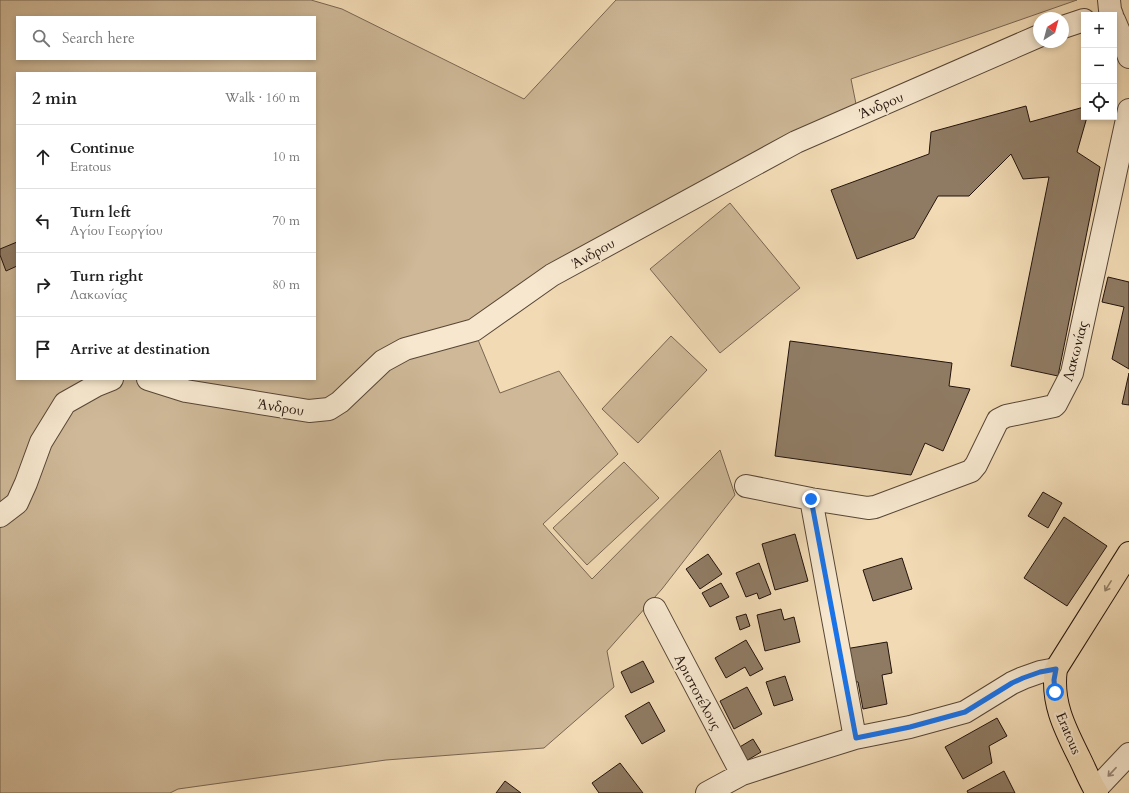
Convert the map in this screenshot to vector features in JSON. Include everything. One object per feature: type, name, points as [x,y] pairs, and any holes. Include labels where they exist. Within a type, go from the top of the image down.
[{"type":"main road","points":[[1056,669],[1129,553]]},
{"type":"main road","name":"Eratous","points":[[1056,669],[1054,680],[1055,692],[1060,716],[1064,728],[1096,792]]},
{"type":"street","points":[[1069,25],[1081,21]]},
{"type":"street","points":[[1117,31],[1129,57]]},
{"type":"street","name":"Άνδρου","points":[[151,380],[186,391],[309,412],[329,409],[340,402],[383,361],[405,349],[474,330],[552,276],[796,142],[1033,39]]},
{"type":"street","name":"Λακωνίας","points":[[746,486],[811,499],[868,508],[875,507],[968,472],[974,468],[998,420],[1006,416],[1054,406],[1058,402],[1072,373],[1129,110]]},
{"type":"street","points":[[0,516],[17,503],[41,442],[65,403],[97,385],[110,380]]},
{"type":"street","points":[[811,499],[856,738]]},
{"type":"street","name":"Αριστοτέλους","points":[[655,609],[742,774]]},
{"type":"street","points":[[707,793],[742,774],[856,738],[910,727],[965,712],[1012,683],[1040,672],[1056,669]]},
{"type":"street","points":[[1096,792],[1129,754]]},
{"type":"shaded area","points":[[0,0],[311,0],[342,9],[524,99],[616,0],[1077,0],[1043,12],[1033,12],[1033,15],[851,79],[856,104],[474,330],[500,393],[559,371],[618,454],[543,524],[592,579],[720,450],[735,495],[662,589],[607,651],[614,687],[544,748],[386,760],[178,789],[170,793],[0,793]]},
{"type":"shaded area","points":[[730,203],[800,288],[720,353],[650,269]]},
{"type":"shaded area","points":[[671,336],[707,370],[638,443],[602,409]]},
{"type":"shaded area","points":[[624,462],[659,498],[587,565],[553,528]]},
{"type":"building","points":[[1026,106],[1030,122],[1081,108],[1081,120],[1086,120],[1077,152],[1100,167],[1058,376],[1011,366],[1049,177],[1023,179],[1011,154],[969,196],[938,196],[914,238],[857,259],[831,190],[929,154],[931,132]]},
{"type":"building","points":[[16,242],[16,266],[6,271],[0,255],[0,249]]},
{"type":"building","points":[[1108,277],[1129,282],[1129,369],[1112,359],[1124,307],[1102,302]]},
{"type":"building","points":[[790,341],[952,363],[949,386],[970,389],[943,451],[925,443],[911,475],[775,456]]},
{"type":"building","points":[[1129,373],[1129,405],[1122,404]]},
{"type":"building","points":[[1043,492],[1062,503],[1048,528],[1028,516]]},
{"type":"building","points":[[1064,517],[1107,546],[1067,606],[1024,578]]},
{"type":"building","points":[[795,534],[808,581],[775,590],[762,544]]},
{"type":"building","points":[[708,554],[722,574],[700,589],[686,569]]},
{"type":"building","points":[[902,558],[912,589],[873,601],[863,570]]},
{"type":"building","points":[[759,563],[771,594],[759,599],[757,593],[746,597],[736,573]]},
{"type":"building","points":[[721,583],[729,597],[710,607],[702,593]]},
{"type":"building","points":[[781,609],[784,620],[794,617],[800,642],[765,651],[757,615]]},
{"type":"building","points":[[746,614],[750,626],[740,630],[736,617]]},
{"type":"building","points":[[746,640],[763,669],[750,676],[745,667],[726,678],[715,658]]},
{"type":"building","points":[[887,642],[892,673],[882,675],[887,704],[863,709],[858,682],[851,680],[845,649]]},
{"type":"building","points":[[643,661],[654,682],[631,693],[621,672]]},
{"type":"building","points":[[785,676],[793,700],[774,706],[766,682]]},
{"type":"building","points":[[747,687],[762,714],[734,729],[720,701]]},
{"type":"building","points":[[649,702],[665,731],[642,744],[625,716]]},
{"type":"building","points":[[997,718],[1007,736],[989,746],[992,763],[963,779],[945,747]]},
{"type":"building","points":[[753,739],[761,752],[746,761],[738,748]]},
{"type":"building","points":[[620,763],[643,793],[599,793],[592,783]]},
{"type":"building","points":[[1004,771],[1015,793],[968,793],[967,791]]},
{"type":"building","points":[[505,781],[521,793],[496,793]]},
{"type":"route","points":[[811,499],[856,738],[910,727],[965,712],[1012,683],[1040,672],[1056,669],[1054,680],[1055,692]]}]
